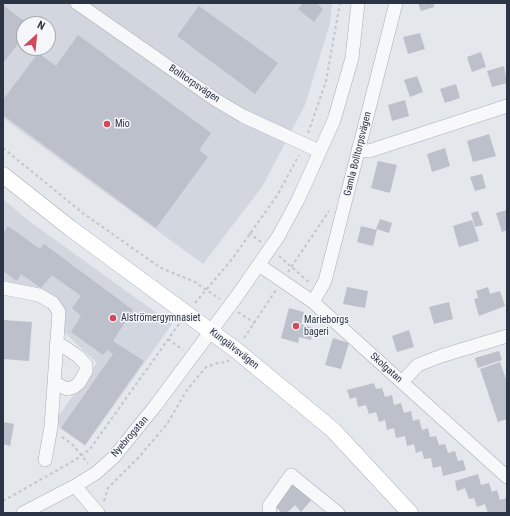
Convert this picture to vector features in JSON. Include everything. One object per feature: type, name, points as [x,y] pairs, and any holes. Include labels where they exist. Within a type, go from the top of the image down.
[{"type":"main road","name":"Kungälvsvägen","points":[[3,175],[70,228],[187,313],[333,430],[410,513]]},
{"type":"street","name":"Bolltorpsvägen","points":[[77,3],[216,100],[243,116],[319,151]]},
{"type":"street","points":[[210,331],[259,265],[288,221],[334,120],[352,58],[358,3]]},
{"type":"street","name":"Gamla Bolltorpsvägen","points":[[313,302],[325,281],[396,3]]},
{"type":"street","points":[[358,150],[369,151],[507,106]]},
{"type":"street","name":"Skolgatan","points":[[259,265],[313,302],[507,477]]},
{"type":"street","points":[[3,288],[39,295],[53,303],[59,312],[51,427],[45,460]]},
{"type":"street","name":"Nyebrogatan","points":[[22,513],[75,486],[96,472],[114,457],[146,419],[210,331]]},
{"type":"street","points":[[402,382],[418,365],[441,356],[507,336]]},
{"type":"street","points":[[55,383],[67,389],[74,387],[79,383],[86,371],[86,365],[79,357],[63,346],[56,345]]},
{"type":"street","points":[[270,513],[269,506],[291,475],[338,513]]},
{"type":"street","points":[[75,486],[98,513]]},
{"type":"path","points":[[3,501],[82,456],[90,449],[187,313],[233,258],[278,194],[293,169],[304,144],[326,81],[340,3]]},
{"type":"path","points":[[3,148],[84,214],[148,259],[162,268],[207,288]]},
{"type":"path","points":[[51,427],[72,444],[108,488]]},
{"type":"shaded area","points":[[3,3],[332,3],[330,23],[305,105],[262,187],[203,264],[3,118]]},
{"type":"shaded area","name":"Alströmergymnasiet","points":[[3,199],[29,221],[172,324],[85,446],[53,423],[97,363],[61,329],[64,312],[40,292],[3,280]]},
{"type":"building","points":[[303,3],[316,3],[323,9],[314,22],[298,9]]},
{"type":"building","points":[[418,3],[433,3],[434,7],[421,11]]},
{"type":"building","points":[[3,5],[17,16],[16,16],[16,46],[3,63]]},
{"type":"building","points":[[199,6],[278,63],[255,94],[177,36]]},
{"type":"building","points":[[420,33],[425,49],[408,54],[403,37]]},
{"type":"building","name":"Mio","points":[[78,35],[211,133],[199,150],[208,157],[156,228],[3,115],[3,100],[36,56],[42,56],[56,66]]},
{"type":"building","points":[[481,52],[486,67],[472,72],[467,57]]},
{"type":"building","points":[[504,66],[507,83],[492,87],[487,71]]},
{"type":"building","points":[[417,76],[423,92],[410,97],[404,80]]},
{"type":"building","points":[[456,84],[460,98],[445,103],[440,89]]},
{"type":"building","points":[[405,100],[409,116],[392,121],[388,105]]},
{"type":"building","points":[[489,134],[496,156],[473,162],[467,141]]},
{"type":"building","points":[[445,148],[450,166],[432,172],[427,154]]},
{"type":"building","points":[[378,161],[397,165],[390,193],[371,188]]},
{"type":"building","points":[[482,174],[486,188],[475,191],[470,177]]},
{"type":"building","points":[[507,210],[507,230],[502,232],[496,213]]},
{"type":"building","points":[[478,211],[483,225],[475,227],[471,213]]},
{"type":"building","points":[[380,219],[392,223],[389,233],[376,229]]},
{"type":"building","points":[[472,220],[479,241],[459,247],[453,226]]},
{"type":"building","points":[[8,226],[40,249],[44,244],[133,310],[113,341],[144,361],[85,445],[61,428],[113,354],[107,350],[103,355],[71,332],[81,316],[72,308],[81,296],[52,275],[41,288],[21,274],[17,281],[3,271],[3,234]]},
{"type":"building","points":[[361,226],[377,230],[373,246],[357,242]]},
{"type":"building","points":[[347,287],[368,291],[365,308],[343,304]]},
{"type":"building","points":[[488,287],[490,294],[500,291],[505,306],[479,316],[474,299],[478,298],[476,291]]},
{"type":"building","points":[[449,302],[453,319],[434,324],[429,307]]},
{"type":"building","name":"Marieborgs bageri","points":[[289,308],[304,312],[301,324],[314,328],[311,340],[299,337],[298,343],[281,338]]},
{"type":"building","points":[[3,320],[32,322],[29,361],[3,359]]},
{"type":"building","points":[[409,330],[414,347],[397,352],[392,336]]},
{"type":"building","points":[[333,338],[349,343],[341,369],[325,365]]},
{"type":"building","points":[[499,351],[502,360],[478,368],[475,358]]},
{"type":"building","points":[[500,362],[507,382],[507,419],[498,422],[480,369]]},
{"type":"building","points":[[374,383],[376,389],[382,388],[385,397],[392,395],[394,405],[401,403],[404,413],[411,411],[413,421],[419,419],[422,430],[428,428],[430,437],[436,436],[439,445],[445,444],[448,453],[455,451],[458,461],[463,460],[466,470],[443,476],[441,466],[433,468],[431,458],[424,459],[422,451],[416,453],[414,444],[407,446],[405,436],[396,438],[394,428],[387,430],[385,420],[379,422],[376,412],[369,414],[366,405],[358,407],[356,397],[350,399],[347,390]]},
{"type":"building","points":[[3,422],[14,424],[10,446],[3,444]]},
{"type":"building","points":[[478,474],[481,485],[489,483],[492,492],[497,490],[500,500],[507,498],[507,513],[488,513],[485,504],[477,507],[474,498],[469,499],[465,488],[457,491],[455,481]]},
{"type":"building","points":[[292,480],[313,498],[301,512],[295,505],[287,513],[282,513],[273,504]]},
{"type":"place","name":"Mio","points":[[107,124]]},
{"type":"place","name":"Alströmergymnasiet","points":[[113,318]]},
{"type":"place","name":"Marieborgs bageri","points":[[296,326]]}]
